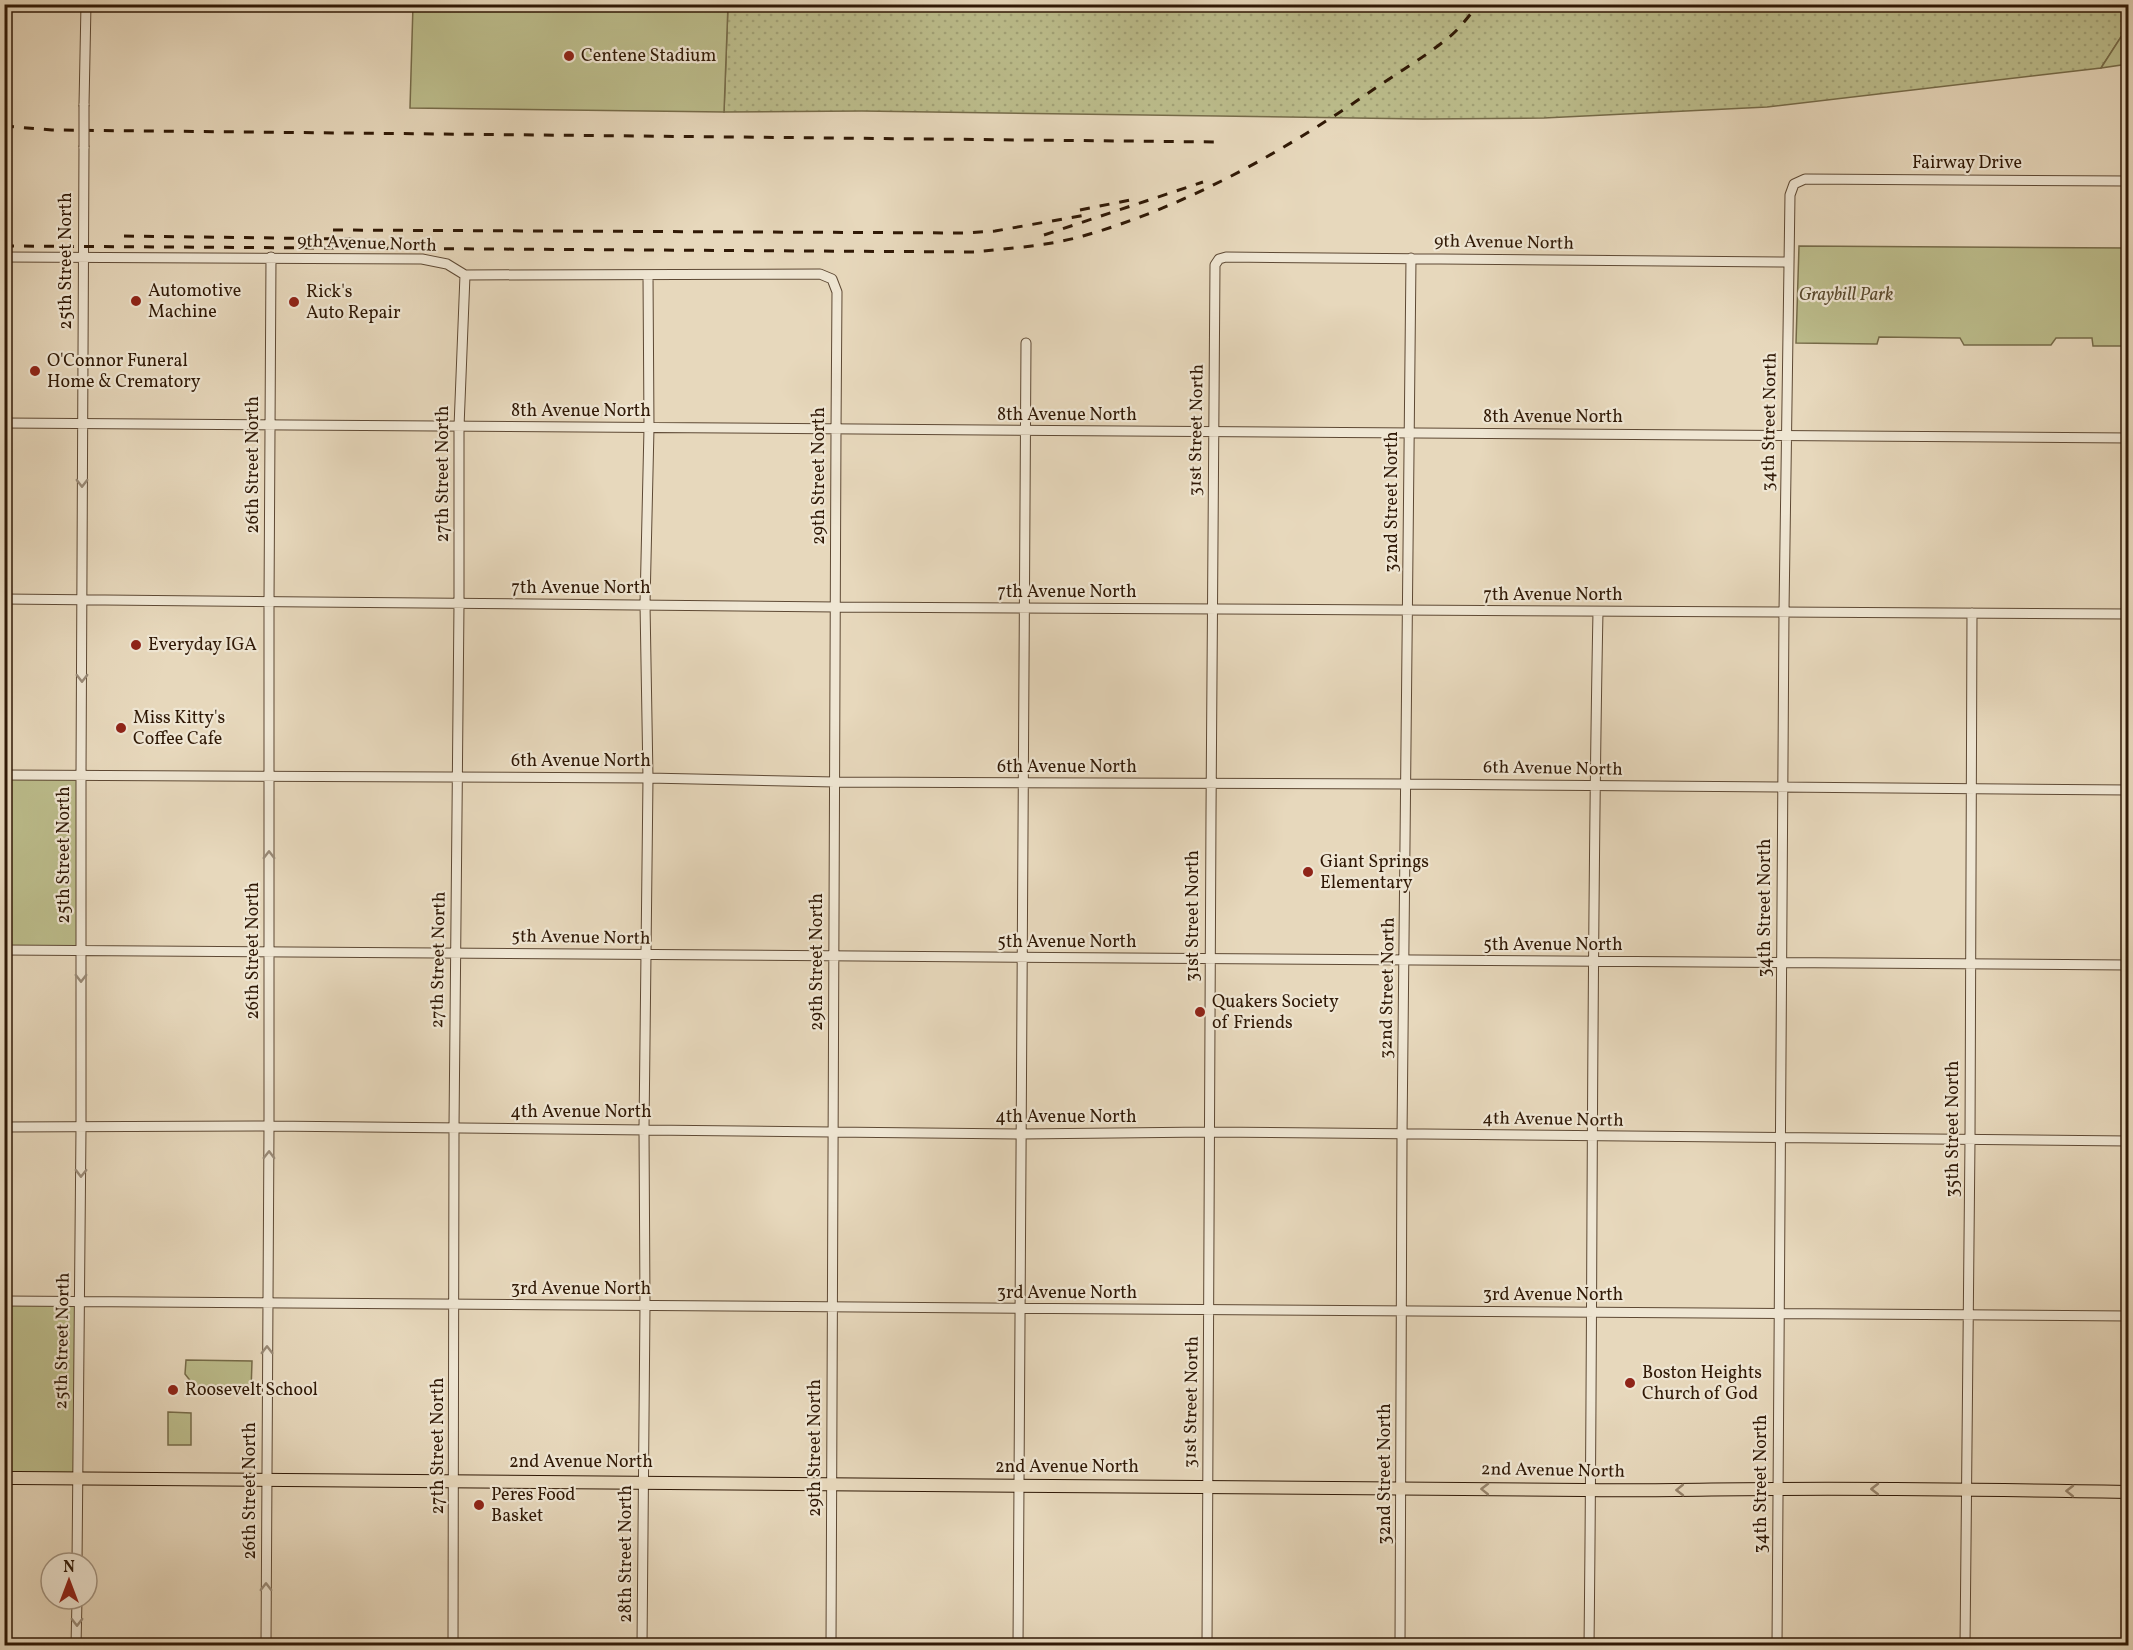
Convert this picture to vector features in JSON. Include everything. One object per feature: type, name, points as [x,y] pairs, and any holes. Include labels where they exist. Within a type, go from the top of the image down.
[{"type":"main road","name":"2nd Avenue North","points":[[4,1478],[643,1480],[832,1484],[1401,1487],[1590,1491],[1777,1489],[2128,1492]]},
{"type":"street","name":"25th Street North","points":[[77,1551],[86,4]]},
{"type":"street","name":"Fairway Drive","points":[[1805,179],[2128,181]]},
{"type":"street","name":"34th Street North","points":[[1777,1646],[1784,611],[1790,195],[1794,184],[1805,179]]},
{"type":"street","name":"9th Avenue North","points":[[4,257],[422,259],[447,264],[465,275],[820,274],[832,279]]},
{"type":"street","name":"26th Street North","points":[[266,1646],[272,257]]},
{"type":"street","name":"9th Avenue North","points":[[1219,259],[1226,257],[1789,262]]},
{"type":"street","name":"32nd Street North","points":[[1400,1646],[1402,1135],[1411,258]]},
{"type":"street","name":"31st Street North","points":[[1207,1646],[1213,432],[1215,265],[1219,259]]},
{"type":"street","name":"27th Street North","points":[[453,1646],[459,427],[465,275]]},
{"type":"street","name":"28th Street North","points":[[642,1646],[648,778],[645,604],[649,428],[648,275]]},
{"type":"street","name":"29th Street North","points":[[831,1646],[837,430],[837,292],[832,279]]},
{"type":"street","points":[[1018,1646],[1026,344]]},
{"type":"street","name":"8th Avenue North","points":[[4,423],[2128,438]]},
{"type":"street","name":"7th Avenue North","points":[[4,599],[836,607],[2128,614]]},
{"type":"street","points":[[1588,1646],[1594,785],[1598,612]]},
{"type":"street","name":"35th Street North","points":[[1965,1646],[1972,613]]},
{"type":"street","name":"6th Avenue North","points":[[4,775],[2128,790]]},
{"type":"street","name":"5th Avenue North","points":[[4,951],[2128,965]]},
{"type":"street","name":"4th Avenue North","points":[[4,1127],[269,1126],[1020,1134],[1209,1132],[2128,1141]]},
{"type":"street","name":"3rd Avenue North","points":[[4,1301],[1020,1310],[1591,1311],[1779,1315],[2128,1316]]},
{"type":"street","points":[[76,1646],[77,1611]]},
{"type":"green space","name":"Centene Stadium","points":[[413,5],[728,5],[724,112],[410,108]]},
{"type":"green space","points":[[728,5],[2128,5],[2128,26],[2101,68],[1767,107],[1544,118],[1423,119],[862,111],[724,112]]},
{"type":"green space","points":[[2128,26],[2128,64],[2101,68]]},
{"type":"green space","name":"Graybill Park","points":[[1799,246],[2128,248],[2128,346],[2093,346],[2092,338],[2056,338],[2051,345],[1964,345],[1960,338],[1879,337],[1877,344],[1796,343]]},
{"type":"green space","points":[[5,775],[81,775],[81,951],[5,950]]},
{"type":"green space","points":[[5,1301],[80,1302],[77,1478],[5,1478]]},
{"type":"green space","points":[[186,1360],[252,1361],[251,1392],[199,1392],[185,1374]]},
{"type":"green space","points":[[168,1412],[191,1413],[191,1445],[168,1445]]},
{"type":"railway","points":[[4,246],[975,252],[1043,244],[1083,236],[1122,224],[1161,209],[1236,174],[1343,110],[1431,51],[1448,38],[1479,4]]},
{"type":"railway","points":[[4,126],[52,130],[1220,142]]},
{"type":"railway","points":[[1044,235],[1203,182]]},
{"type":"railway","points":[[1080,210],[1130,200]]},
{"type":"railway","points":[[333,230],[967,233],[995,231],[1091,214]]},
{"type":"railway","points":[[124,236],[373,241]]},
{"type":"place","name":"Centene Stadium","points":[[569,56]]},
{"type":"place","name":"Automotive Machine","points":[[136,301]]},
{"type":"place","name":"Rick's Auto Repair","points":[[294,302]]},
{"type":"place","name":"O'Connor Funeral Home & Crematory","points":[[35,371]]},
{"type":"place","name":"Everyday IGA","points":[[136,645]]},
{"type":"place","name":"Miss Kitty's Coffee Cafe","points":[[121,728]]},
{"type":"place","name":"Giant Springs Elementary","points":[[1308,872]]},
{"type":"place","name":"Quakers Society of Friends","points":[[1200,1012]]},
{"type":"place","name":"Boston Heights Church of God","points":[[1630,1383]]},
{"type":"place","name":"Roosevelt School","points":[[173,1390]]},
{"type":"place","name":"Peres Food Basket","points":[[479,1505]]}]
